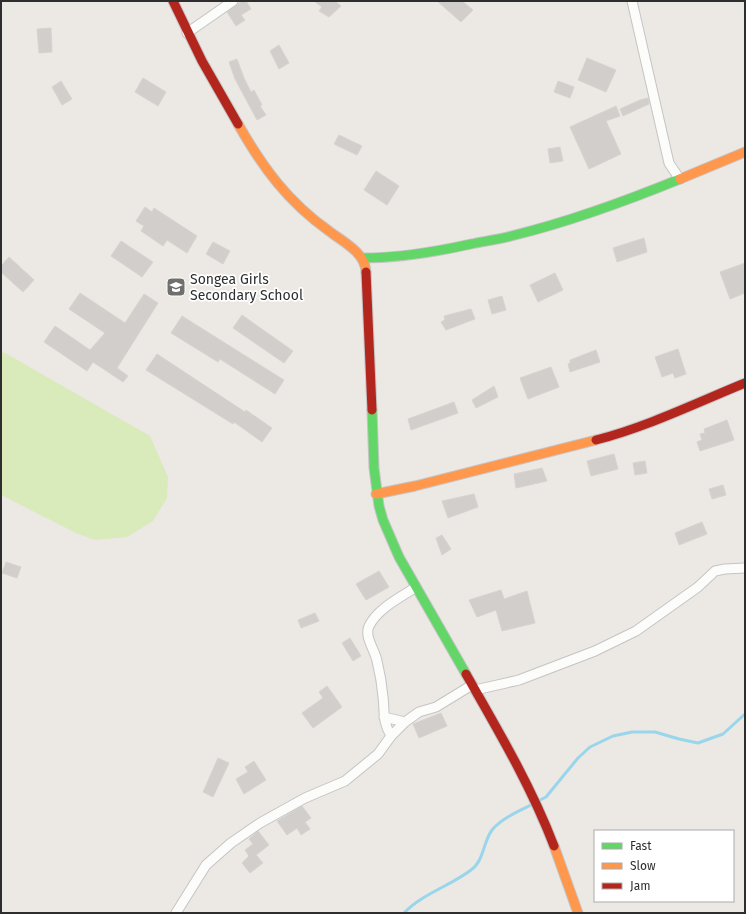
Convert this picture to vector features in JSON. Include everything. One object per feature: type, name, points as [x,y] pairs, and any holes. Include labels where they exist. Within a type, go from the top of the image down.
[{"type":"street","points":[[172,1],[187,33],[216,86],[268,174],[287,194],[323,227],[355,250],[366,265],[372,438],[376,494],[383,520],[399,556],[520,770],[545,823],[578,913]]},
{"type":"street","points":[[187,33],[233,1]]},
{"type":"street","points":[[632,1],[669,163],[679,178]]},
{"type":"street","points":[[362,258],[387,258],[439,251],[516,235],[625,201],[745,152]]},
{"type":"street","points":[[376,494],[415,486],[615,435],[745,383]]},
{"type":"street","points":[[176,913],[206,865],[231,843],[260,823],[305,798],[345,781],[378,754],[391,736],[405,722],[419,712],[436,707],[473,688],[518,680],[595,651],[636,631],[698,587],[716,571],[745,568]]},
{"type":"street","points":[[391,736],[386,726],[384,717],[384,698],[377,660],[368,632],[369,626],[377,615],[416,587]]},
{"type":"street","points":[[384,717],[405,722]]},
{"type":"green space","points":[[1,352],[150,436],[168,477],[167,498],[153,521],[127,537],[95,540],[76,533],[1,495]]},
{"type":"building","points":[[242,1],[246,1],[251,9],[241,15],[245,20],[236,26],[227,12]]},
{"type":"building","points":[[314,1],[335,1],[341,6],[329,17],[319,11],[322,7]]},
{"type":"building","points":[[437,1],[462,1],[473,10],[461,22]]},
{"type":"building","points":[[51,28],[52,52],[39,53],[37,29]]},
{"type":"building","points":[[279,45],[289,63],[279,69],[270,51]]},
{"type":"building","points":[[587,58],[616,70],[606,92],[578,80]]},
{"type":"building","points":[[237,59],[251,92],[254,90],[262,105],[260,106],[266,115],[257,120],[235,79],[229,62]]},
{"type":"building","points":[[143,78],[166,92],[158,106],[135,92]]},
{"type":"building","points":[[61,81],[72,99],[62,105],[52,87]]},
{"type":"building","points":[[558,81],[574,87],[570,98],[554,92]]},
{"type":"building","points":[[648,98],[649,104],[623,116],[620,109]]},
{"type":"building","points":[[616,106],[620,116],[606,121],[621,154],[589,169],[570,127]]},
{"type":"building","points":[[339,135],[362,146],[357,155],[334,144]]},
{"type":"building","points":[[560,147],[563,161],[550,163],[548,149]]},
{"type":"building","points":[[376,171],[399,186],[387,205],[364,190]]},
{"type":"building","points":[[145,207],[152,212],[154,208],[197,236],[187,253],[167,240],[163,246],[141,231],[144,226],[136,221]]},
{"type":"building","points":[[644,238],[647,252],[617,262],[613,248]]},
{"type":"building","points":[[121,241],[153,262],[142,277],[111,256]]},
{"type":"building","points":[[213,242],[230,251],[223,264],[206,254]]},
{"type":"building","points":[[9,257],[34,280],[23,292],[1,272],[1,266]]},
{"type":"building","points":[[745,263],[745,293],[730,299],[720,272]]},
{"type":"building","points":[[555,273],[563,290],[538,302],[530,285]]},
{"type":"building","points":[[80,293],[125,323],[144,294],[158,303],[117,368],[128,376],[123,382],[93,362],[87,371],[44,342],[55,326],[90,350],[105,333],[69,309]]},
{"type":"building","points":[[502,296],[506,310],[492,314],[488,300]]},
{"type":"building","points":[[471,309],[475,319],[446,330],[441,322],[445,320],[444,316]]},
{"type":"building","points":[[242,315],[293,351],[284,363],[233,328]]},
{"type":"building","points":[[182,316],[284,380],[275,394],[220,359],[218,362],[171,333]]},
{"type":"building","points":[[678,349],[686,374],[675,378],[673,373],[662,377],[655,357]]},
{"type":"building","points":[[596,350],[600,362],[570,372],[568,364],[570,363],[570,360]]},
{"type":"building","points":[[157,354],[272,428],[262,442],[234,422],[233,424],[146,370]]},
{"type":"building","points":[[551,367],[559,387],[528,399],[520,378]]},
{"type":"building","points":[[494,386],[498,397],[476,408],[472,400]]},
{"type":"building","points":[[454,402],[458,413],[411,430],[408,419]]},
{"type":"building","points":[[727,420],[734,440],[700,451],[697,442],[702,440],[700,434],[705,433],[704,429]]},
{"type":"building","points":[[614,454],[618,469],[591,476],[587,461]]},
{"type":"building","points":[[645,461],[647,473],[635,475],[633,463]]},
{"type":"building","points":[[542,468],[547,481],[516,488],[514,474]]},
{"type":"building","points":[[723,485],[726,495],[712,499],[709,489]]},
{"type":"building","points":[[474,494],[478,507],[448,518],[442,501]]},
{"type":"building","points":[[702,522],[707,534],[679,545],[675,533]]},
{"type":"building","points":[[442,535],[451,549],[442,555],[436,538]]},
{"type":"building","points":[[6,562],[21,567],[17,578],[2,573]]},
{"type":"building","points":[[379,571],[389,587],[366,600],[356,584]]},
{"type":"building","points":[[501,590],[504,599],[527,591],[535,623],[502,631],[496,610],[477,617],[469,600]]},
{"type":"building","points":[[315,613],[319,621],[301,628],[298,620]]},
{"type":"building","points":[[350,638],[361,656],[353,661],[342,643]]},
{"type":"building","points":[[327,686],[342,707],[313,728],[302,713],[323,698],[319,692]]},
{"type":"building","points":[[441,713],[447,726],[419,738],[413,724]]},
{"type":"building","points":[[218,758],[229,763],[213,797],[203,792]]},
{"type":"building","points":[[254,761],[266,780],[244,794],[236,779],[248,772],[245,767]]},
{"type":"building","points":[[302,806],[311,818],[305,822],[310,829],[301,835],[297,828],[287,835],[277,821]]},
{"type":"building","points":[[258,831],[269,845],[256,855],[263,863],[250,873],[242,863],[249,856],[245,850],[253,844],[249,839]]},
{"type":"waterway","points":[[538,801],[546,797],[578,758],[590,747],[613,736],[632,732],[655,732],[698,743],[723,734],[745,714]]},
{"type":"waterway","points":[[404,913],[411,906],[428,895],[471,870],[481,857],[492,830],[506,818],[533,804]]},
{"type":"traffic: fast","points":[[362,258],[390,257],[444,250],[510,236],[599,210],[680,179]]},
{"type":"traffic: fast","points":[[372,410],[374,468],[379,506],[383,520],[399,557],[466,674]]},
{"type":"traffic: slow","points":[[238,124],[267,170],[289,196],[314,220],[358,253],[365,265],[366,272]]},
{"type":"traffic: slow","points":[[680,179],[745,152]]},
{"type":"traffic: slow","points":[[376,494],[415,486],[596,440]]},
{"type":"traffic: slow","points":[[554,846],[578,913]]},
{"type":"traffic: jam","points":[[173,1],[202,61],[238,124]]},
{"type":"traffic: jam","points":[[366,272],[372,410]]},
{"type":"traffic: jam","points":[[596,440],[653,422],[745,383]]},
{"type":"traffic: jam","points":[[466,674],[502,737],[535,802],[554,846]]},
{"type":"place","name":"Songea Girls Secondary School","points":[[176,287]]}]
